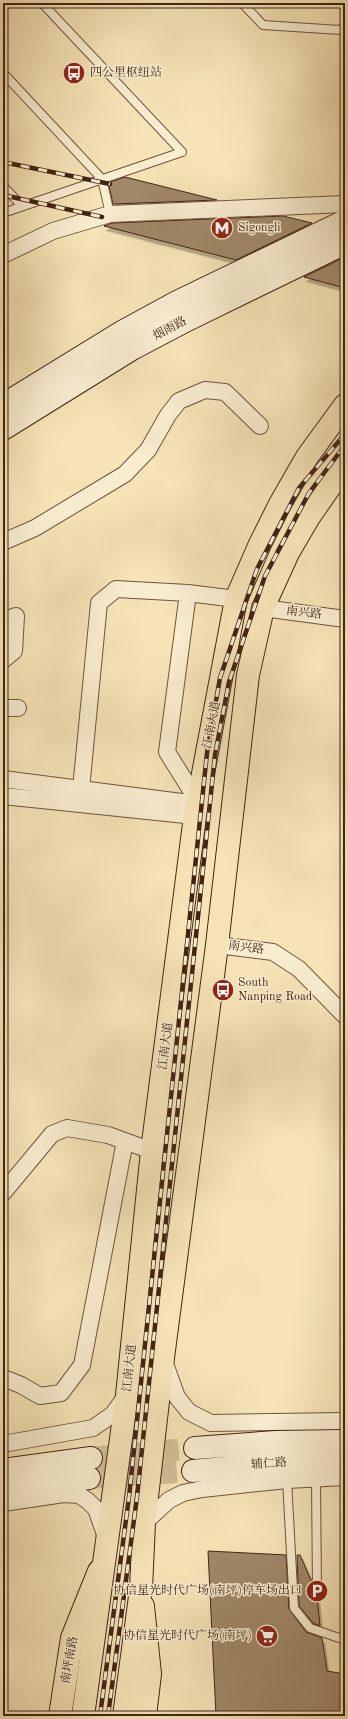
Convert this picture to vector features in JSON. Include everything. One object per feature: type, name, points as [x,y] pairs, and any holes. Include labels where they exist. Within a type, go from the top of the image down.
[{"type":"main road","name":"烟雨路","points":[[3,405],[122,332],[177,302],[345,221]]},
{"type":"main road","name":"烟雨路","points":[[3,429],[132,350],[187,320],[345,243]]},
{"type":"main road","name":"江南大道","points":[[83,1716],[106,1538],[127,1395],[152,1151],[196,807],[236,599],[260,544],[284,498],[307,458],[345,405]]},
{"type":"main road","points":[[124,1716],[141,1589],[144,1523],[163,1358],[218,945],[248,676],[263,608],[288,553],[302,529],[343,469]]},
{"type":"main road","name":"辅仁路","points":[[195,1448],[276,1442],[345,1441]]},
{"type":"main road","name":"辅仁路","points":[[193,1471],[278,1463],[345,1461]]},
{"type":"main road","points":[[3,1470],[90,1468],[3,1490]]},
{"type":"main road","name":"南坪南路","points":[[60,1716],[72,1638],[104,1561]]},
{"type":"main road","points":[[141,1589],[150,1674],[145,1716]]},
{"type":"street","points":[[3,255],[53,231],[110,214],[345,204]]},
{"type":"street","points":[[3,542],[35,528],[125,474],[148,450],[168,415],[179,401],[205,390],[225,392],[260,426]]},
{"type":"street","points":[[81,790],[99,603],[116,589],[188,593],[236,599]]},
{"type":"street","points":[[188,593],[167,752],[196,807]]},
{"type":"street","name":"南兴路","points":[[263,608],[345,619]]},
{"type":"street","points":[[3,621],[16,616],[14,651],[3,660]]},
{"type":"street","points":[[3,780],[196,807]]},
{"type":"street","points":[[3,796],[196,807]]},
{"type":"street","name":"南兴路","points":[[218,945],[273,952],[299,969],[345,1016]]},
{"type":"street","points":[[3,1193],[52,1134],[67,1128],[108,1135],[152,1151]]},
{"type":"street","points":[[3,1378],[21,1384],[40,1396],[61,1394],[82,1365],[125,1141]]},
{"type":"street","points":[[163,1358],[177,1397],[190,1412],[211,1423],[345,1421]]},
{"type":"street","points":[[3,1444],[93,1428],[113,1414],[127,1395]]},
{"type":"street","points":[[144,1523],[169,1500],[183,1493],[202,1489],[287,1480],[345,1477]]},
{"type":"street","points":[[3,1503],[64,1494],[79,1495],[96,1509],[106,1538]]},
{"type":"lane","points":[[3,213],[182,152],[42,3]]},
{"type":"lane","points":[[242,3],[263,25],[343,28]]},
{"type":"lane","points":[[3,73],[102,179],[110,214]]},
{"type":"lane","points":[[3,186],[22,206]]},
{"type":"lane","points":[[316,1479],[317,1591]]},
{"type":"lane","points":[[287,1480],[294,1608],[310,1628],[345,1640]]},
{"type":"building","points":[[125,177],[217,200],[113,204],[109,186],[110,182]]},
{"type":"building","points":[[283,216],[312,223],[236,260],[104,226],[112,223]]},
{"type":"building","points":[[345,257],[345,288],[304,277]]},
{"type":"building","name":"协信星光时代广场(南坪)","points":[[208,1551],[286,1555],[289,1609],[306,1632],[322,1638],[327,1671],[345,1674],[345,1716],[216,1716]]},
{"type":"building","points":[[297,1555],[300,1555],[311,1580],[312,1591],[317,1596],[320,1626],[313,1623],[299,1606]]},
{"type":"tunnel","points":[[91,1458],[195,1448]]},
{"type":"tunnel","points":[[89,1478],[193,1471]]},
{"type":"railway","points":[[3,162],[110,184]]},
{"type":"railway","points":[[3,195],[102,217]]},
{"type":"railway","points":[[100,1716],[129,1497],[207,753],[220,678],[257,569],[299,488],[345,434]]},
{"type":"railway","points":[[108,1716],[137,1497],[215,755],[229,682],[265,576],[309,493],[345,445]]},
{"type":"place","name":"四公里枢纽站","points":[[74,73]]},
{"type":"place","name":"Sigongli","points":[[222,228]]},
{"type":"place","name":"South Nanping Road","points":[[223,990]]},
{"type":"place","name":"协信星光时代广场(南坪)停车场出口","points":[[317,1591]]},
{"type":"place","name":"协信星光时代广场(南坪)","points":[[267,1636]]}]
